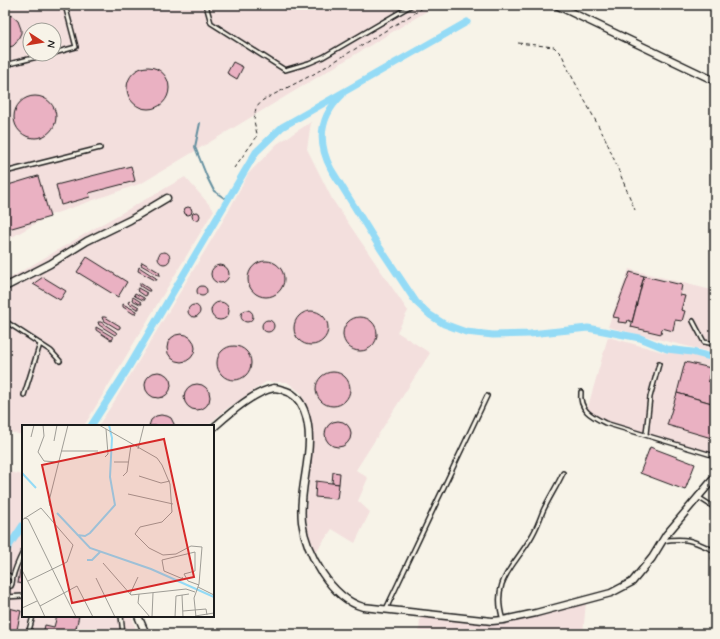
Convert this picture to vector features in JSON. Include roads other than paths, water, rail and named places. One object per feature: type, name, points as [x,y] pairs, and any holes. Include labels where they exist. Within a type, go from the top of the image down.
[{"type":"street","points":[[556,5],[715,81]]},
{"type":"street","points":[[5,287],[50,264],[87,241],[130,220],[167,198]]},
{"type":"street","points":[[214,427],[240,405],[275,388],[288,391],[298,397],[303,406],[308,422],[309,440],[302,500],[302,522],[311,554],[332,585],[350,602],[363,607],[480,620],[503,620],[592,598],[611,593],[632,582],[662,541],[715,477]]},
{"type":"street","points":[[138,617],[146,634]]},
{"type":"lane","points":[[62,51],[76,47],[65,5]]},
{"type":"lane","points":[[206,5],[210,23],[285,70],[310,63],[322,57],[412,5]]},
{"type":"lane","points":[[5,65],[22,61]]},
{"type":"lane","points":[[5,172],[100,148]]},
{"type":"lane","points":[[5,321],[51,350],[60,361]]},
{"type":"lane","points":[[693,321],[704,342],[715,344]]},
{"type":"lane","points":[[24,395],[40,344]]},
{"type":"lane","points":[[646,434],[650,396],[659,364]]},
{"type":"lane","points":[[581,392],[580,400],[582,406],[588,413],[605,422],[715,456]]},
{"type":"lane","points":[[386,610],[487,396]]},
{"type":"lane","points":[[503,620],[499,608],[499,602],[504,576],[512,563],[529,542],[563,473]]},
{"type":"lane","points":[[698,497],[715,508]]},
{"type":"lane","points":[[662,541],[679,538],[693,541],[715,551]]},
{"type":"lane","points":[[5,588],[11,586],[12,578],[22,554]]},
{"type":"lane","points":[[5,576],[8,575],[12,578]]},
{"type":"lane","points":[[5,598],[22,596]]},
{"type":"lane","points":[[28,634],[33,617]]},
{"type":"lane","points":[[121,617],[123,634]]},
{"type":"waterway","points":[[92,425],[127,370],[256,152],[282,127],[467,22]]},
{"type":"waterway","points":[[342,95],[334,103],[325,121],[322,140],[327,159],[331,169],[380,248],[416,302],[430,315],[444,324],[466,332],[493,335],[530,334],[588,328],[640,338],[667,349],[692,352],[715,358]]},
{"type":"waterway","points":[[200,123],[195,147],[214,191],[227,200]]},
{"type":"waterway","points":[[5,552],[22,526]]}]
